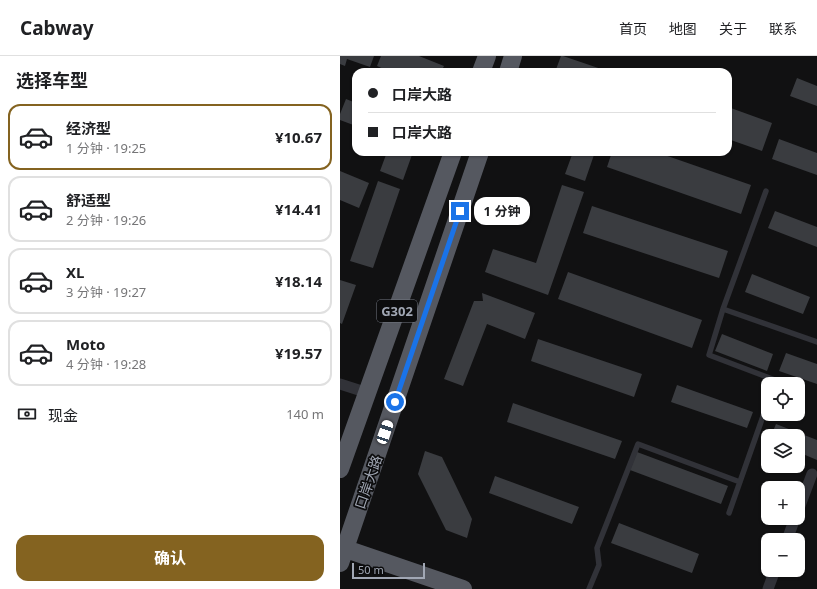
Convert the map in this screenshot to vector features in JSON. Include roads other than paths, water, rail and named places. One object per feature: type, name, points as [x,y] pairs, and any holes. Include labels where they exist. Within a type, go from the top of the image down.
[{"type":"highway","points":[[482,68],[487,56]]},
{"type":"highway","points":[[509,68],[513,56]]},
{"type":"highway","name":"G302","points":[[340,469],[452,156]]},
{"type":"highway","name":"口岸大路","points":[[342,553],[479,156]]},
{"type":"highway","points":[[342,553],[463,589]]},
{"type":"street","points":[[340,384],[368,393]]},
{"type":"street","points":[[805,492],[812,474]]},
{"type":"street","points":[[768,589],[772,577]]},
{"type":"lane","points":[[766,191],[708,355],[767,377]]},
{"type":"lane","points":[[723,309],[817,342]]},
{"type":"lane","points":[[729,513],[761,421]]},
{"type":"lane","points":[[589,589],[599,565],[597,548],[638,444],[740,482]]}]
